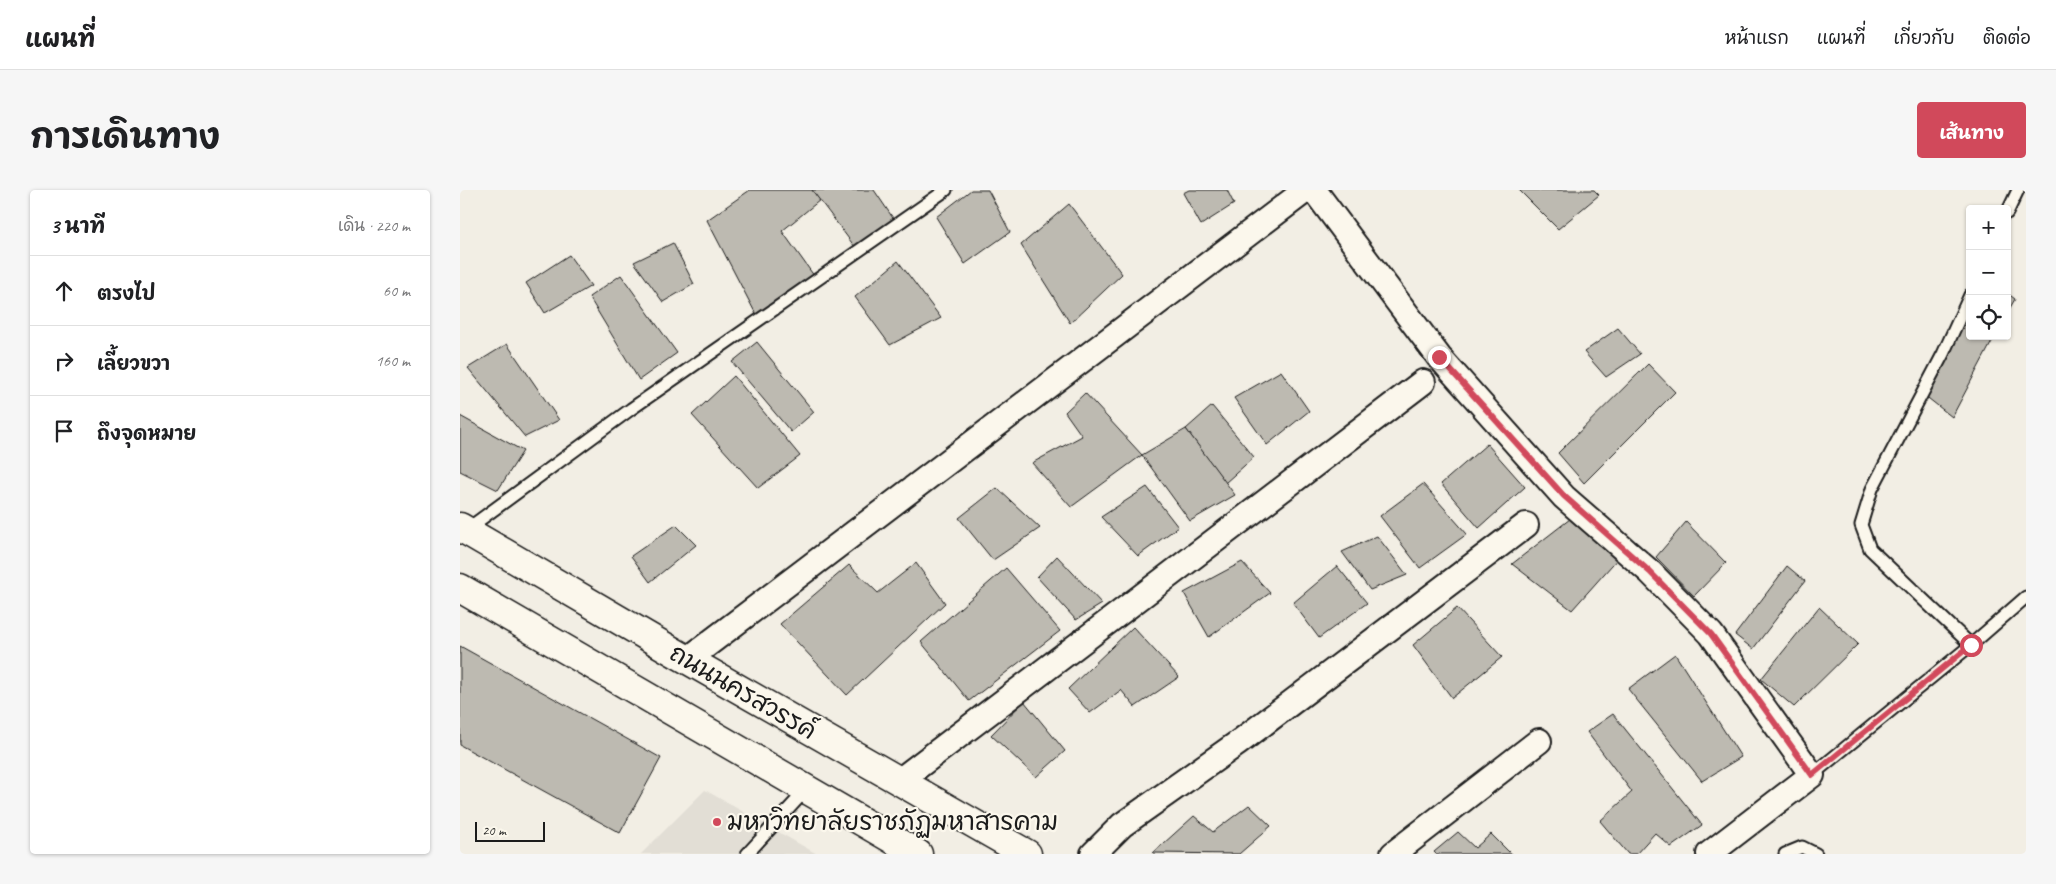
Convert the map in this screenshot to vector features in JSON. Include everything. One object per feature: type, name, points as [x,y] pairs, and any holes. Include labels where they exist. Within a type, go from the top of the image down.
[{"type":"main road","name":"ถนนนครสวรรค์","points":[[463,529],[687,660],[1027,854]]},
{"type":"main road","name":"ถนนนครสวรรค์","points":[[460,588],[918,854]]},
{"type":"street","points":[[687,660],[1306,190]]},
{"type":"street","points":[[1314,190],[1439,357],[1564,496],[1650,572],[1711,634],[1812,775],[1709,854]]},
{"type":"street","points":[[899,781],[1422,382]]},
{"type":"street","points":[[1092,854],[1122,825],[1238,743],[1526,525]]},
{"type":"street","points":[[1393,854],[1539,741]]},
{"type":"lane","points":[[463,529],[631,409],[946,190]]},
{"type":"lane","points":[[2011,205],[2018,190]]},
{"type":"lane","points":[[1966,304],[1943,354],[1872,489],[1861,525],[1870,549],[1971,645]]},
{"type":"lane","points":[[1812,775],[1971,645],[2026,597]]},
{"type":"lane","points":[[748,854],[808,789]]},
{"type":"lane","points":[[1785,854],[1802,847],[1816,854]]},
{"type":"shaded area","name":"มหาวิทยาลัยราชภัฏมหาสารคาม","points":[[705,790],[817,854],[641,854]]},
{"type":"building","points":[[750,190],[812,190],[820,200],[782,231],[817,280],[759,320],[707,220]]},
{"type":"building","points":[[812,190],[874,190],[897,224],[858,251]]},
{"type":"building","points":[[971,190],[988,190],[1010,232],[965,264],[936,217]]},
{"type":"building","points":[[1189,190],[1227,190],[1234,204],[1201,225],[1183,193]]},
{"type":"building","points":[[1519,190],[1594,190],[1599,195],[1558,229]]},
{"type":"building","points":[[1069,204],[1122,274],[1070,323],[1021,245]]},
{"type":"building","points":[[673,243],[694,284],[663,302],[634,262]]},
{"type":"building","points":[[569,255],[591,286],[545,313],[526,283]]},
{"type":"building","points":[[898,261],[941,318],[890,345],[855,297]]},
{"type":"building","points":[[621,275],[677,353],[639,380],[589,297]]},
{"type":"building","points":[[2011,296],[2015,299],[2011,306]]},
{"type":"building","points":[[1966,300],[1966,340],[1993,340],[1952,417],[1919,391]]},
{"type":"building","points":[[1618,328],[1640,354],[1606,377],[1584,352]]},
{"type":"building","points":[[757,342],[814,412],[791,432],[732,362]]},
{"type":"building","points":[[507,344],[559,420],[525,437],[468,368]]},
{"type":"building","points":[[1648,364],[1675,392],[1584,483],[1558,453]]},
{"type":"building","points":[[1281,371],[1309,411],[1267,445],[1234,398]]},
{"type":"building","points":[[734,376],[800,456],[758,488],[692,415]]},
{"type":"building","points":[[1085,393],[1142,455],[1071,507],[1032,463],[1082,436],[1065,412]]},
{"type":"building","points":[[1212,406],[1254,457],[1225,483],[1186,429]]},
{"type":"building","points":[[460,416],[523,451],[498,490],[460,471]]},
{"type":"building","points":[[1186,429],[1235,495],[1190,521],[1142,455]]},
{"type":"building","points":[[1487,444],[1525,487],[1479,528],[1441,484]]},
{"type":"building","points":[[1423,484],[1467,534],[1420,568],[1380,516]]},
{"type":"building","points":[[1147,487],[1178,527],[1138,556],[1101,517]]},
{"type":"building","points":[[997,488],[1040,528],[993,560],[959,518]]},
{"type":"building","points":[[1579,512],[1620,556],[1572,610],[1512,564]]},
{"type":"building","points":[[1686,522],[1726,563],[1694,596],[1656,557]]},
{"type":"building","points":[[676,525],[696,545],[650,582],[631,556]]},
{"type":"building","points":[[1377,536],[1407,575],[1370,590],[1342,552]]},
{"type":"building","points":[[1057,556],[1102,604],[1076,620],[1037,577]]},
{"type":"building","points":[[1242,562],[1270,593],[1209,637],[1184,593]]},
{"type":"building","points":[[916,563],[945,603],[847,695],[780,624],[849,565],[878,593]]},
{"type":"building","points":[[1337,566],[1367,603],[1319,638],[1293,603]]},
{"type":"building","points":[[1787,566],[1805,581],[1753,649],[1735,635]]},
{"type":"building","points":[[1006,568],[1060,631],[969,701],[921,642]]},
{"type":"building","points":[[1819,607],[1858,644],[1794,707],[1761,679]]},
{"type":"building","points":[[1457,608],[1502,657],[1452,698],[1413,645]]},
{"type":"building","points":[[1133,627],[1179,677],[1135,707],[1121,690],[1090,713],[1068,689]]},
{"type":"building","points":[[460,646],[661,758],[620,833],[460,745]]},
{"type":"building","points":[[1675,654],[1741,757],[1702,781],[1628,689]]},
{"type":"building","points":[[1024,701],[1065,751],[1036,777],[991,735]]},
{"type":"building","points":[[1613,714],[1702,825],[1671,847],[1655,833],[1636,854],[1628,854],[1600,821],[1632,792],[1587,732]]},
{"type":"building","points":[[1249,805],[1271,826],[1239,854],[1153,853],[1194,816],[1213,832]]},
{"type":"building","points":[[1458,832],[1475,848],[1491,834],[1511,854],[1436,854],[1434,852]]},
{"type":"place","name":"มหาวิทยาลัยราชภัฏมหาสารคาม","points":[[717,822]]},
{"type":"route","points":[[1439,357],[1564,496],[1650,572],[1711,634],[1812,775],[1971,645]]}]
